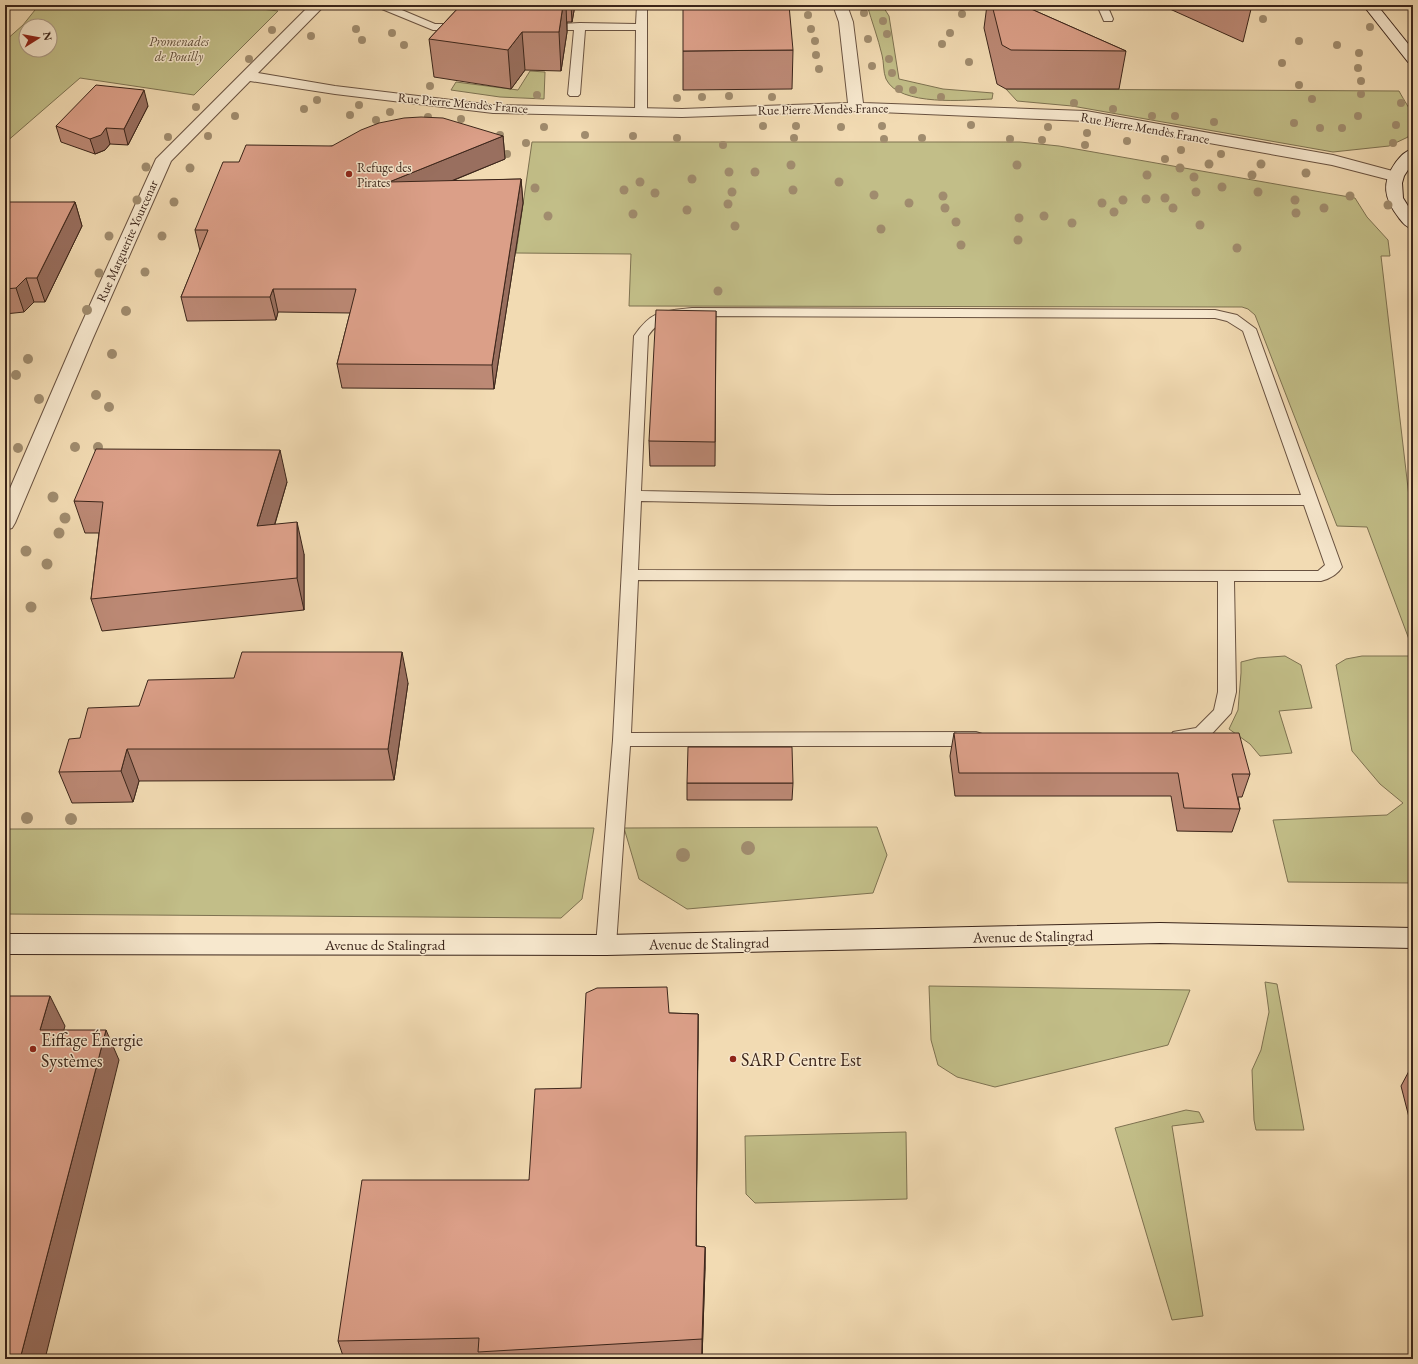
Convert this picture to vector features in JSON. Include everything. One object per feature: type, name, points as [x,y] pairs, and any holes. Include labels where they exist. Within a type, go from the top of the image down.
[{"type":"street","name":"Rue Marguerite Yourcenar","points":[[5,523],[84,338],[164,159],[318,5]]},
{"type":"street","points":[[840,5],[846,22],[856,107]]},
{"type":"street","points":[[1370,5],[1413,59]]},
{"type":"street","name":"Rue Pierre Mendès France","points":[[248,76],[335,90],[493,109],[682,113],[856,107],[982,110],[1086,116],[1333,160],[1394,176]]},
{"type":"street","points":[[1413,154],[1408,156],[1394,176],[1393,194],[1402,213],[1413,224]]},
{"type":"street","name":"Avenue de Stalingrad","points":[[5,944],[606,945],[1160,933],[1413,938]]},
{"type":"lane","points":[[381,5],[433,27],[473,27]]},
{"type":"lane","points":[[641,112],[642,5]]},
{"type":"lane","points":[[1102,5],[1108,19]]},
{"type":"lane","points":[[574,94],[580,26]]},
{"type":"lane","points":[[534,27],[642,27]]},
{"type":"lane","points":[[606,945],[622,740],[629,575],[641,336],[647,325],[659,316],[692,312],[1215,314],[1232,318],[1248,329],[1334,567],[1321,576],[629,575]]},
{"type":"lane","points":[[633,496],[831,500],[1310,500]]},
{"type":"lane","points":[[1162,738],[1201,734],[1222,713],[1227,692],[1226,576]]},
{"type":"lane","points":[[622,740],[996,739]]},
{"type":"green space","name":"Promenades de Pouilly","points":[[39,5],[230,5],[278,11],[194,95],[80,78],[5,143],[5,41],[18,29],[18,58],[58,58],[58,18],[29,18]]},
{"type":"green space","points":[[867,5],[882,5],[889,16],[899,79],[943,89],[993,93],[992,99],[934,100],[905,94],[893,88],[885,76],[883,58]]},
{"type":"green space","points":[[530,71],[545,72],[544,99],[500,97],[451,90],[456,82],[518,90]]},
{"type":"green space","points":[[1006,89],[1399,91],[1411,113],[1412,123],[1408,137],[1389,146],[1333,152],[1072,106],[1017,101]]},
{"type":"green space","points":[[532,142],[1020,142],[1059,146],[1355,198],[1367,217],[1388,240],[1390,256],[1381,256],[1413,531],[1413,650],[1367,527],[1337,526],[1255,315],[1248,309],[1242,307],[629,306],[631,254],[516,253]]},
{"type":"green space","points":[[1285,656],[1301,665],[1312,708],[1279,711],[1292,753],[1260,756],[1250,744],[1229,729],[1238,710],[1241,662],[1257,658]]},
{"type":"green space","points":[[1362,656],[1413,656],[1413,883],[1288,882],[1273,820],[1387,815],[1403,803],[1380,784],[1352,751],[1336,665],[1346,659]]},
{"type":"green space","points":[[877,827],[887,855],[873,893],[687,909],[639,879],[624,828]]},
{"type":"green space","points":[[594,828],[582,899],[561,918],[5,914],[5,829]]},
{"type":"green space","points":[[1265,982],[1277,984],[1304,1130],[1256,1130],[1254,1120],[1252,1070],[1261,1050],[1269,1012]]},
{"type":"green space","points":[[929,986],[1190,990],[1168,1045],[995,1087],[957,1077],[938,1065],[931,1040]]},
{"type":"green space","points":[[1186,1110],[1199,1112],[1204,1122],[1172,1126],[1203,1316],[1172,1320],[1115,1128]]},
{"type":"green space","points":[[906,1132],[907,1199],[755,1203],[746,1194],[745,1136]]},
{"type":"building","points":[[461,5],[563,5],[559,32],[522,32],[508,50],[429,39]]},
{"type":"building","points":[[683,5],[789,5],[793,50],[683,51]]},
{"type":"building","points":[[992,5],[1022,5],[1126,51],[1011,50],[1002,45]]},
{"type":"building","points":[[96,85],[144,90],[124,129],[106,128],[101,135],[90,139],[56,126]]},
{"type":"building","points":[[404,118],[443,118],[503,136],[389,182],[521,179],[492,365],[337,364],[356,289],[273,289],[270,297],[181,297],[208,230],[195,230],[223,162],[239,162],[246,145],[332,146],[361,130],[379,123]]},
{"type":"building","points":[[9,202],[75,202],[37,278],[26,278],[16,288],[5,289],[5,209]]},
{"type":"building","points":[[656,310],[716,311],[715,442],[649,441]]},
{"type":"building","points":[[96,449],[280,450],[257,526],[297,522],[297,578],[91,599],[103,502],[74,501]]},
{"type":"building","points":[[242,652],[402,652],[388,749],[127,749],[121,771],[59,772],[69,739],[80,738],[88,708],[139,706],[148,680],[234,678]]},
{"type":"building","points":[[954,733],[1239,733],[1250,774],[1232,774],[1240,809],[1184,808],[1178,773],[959,773]]},
{"type":"building","points":[[688,747],[792,747],[793,783],[687,783]]},
{"type":"building","points":[[667,987],[669,1013],[698,1014],[696,1246],[705,1247],[702,1339],[478,1352],[479,1338],[338,1341],[362,1180],[529,1180],[535,1089],[581,1088],[586,993],[597,988]]},
{"type":"building","points":[[5,996],[50,996],[40,1030],[106,1030],[20,1359],[5,1359]]},
{"type":"building","points":[[1409,1071],[1413,1072],[1413,1087]]},
{"type":"place","name":"Refuge des Pirates","points":[[349,174]]},
{"type":"place","name":"Eiffage Énergie Systèmes","points":[[33,1049]]},
{"type":"place","name":"SARP Centre Est","points":[[733,1059]]}]
